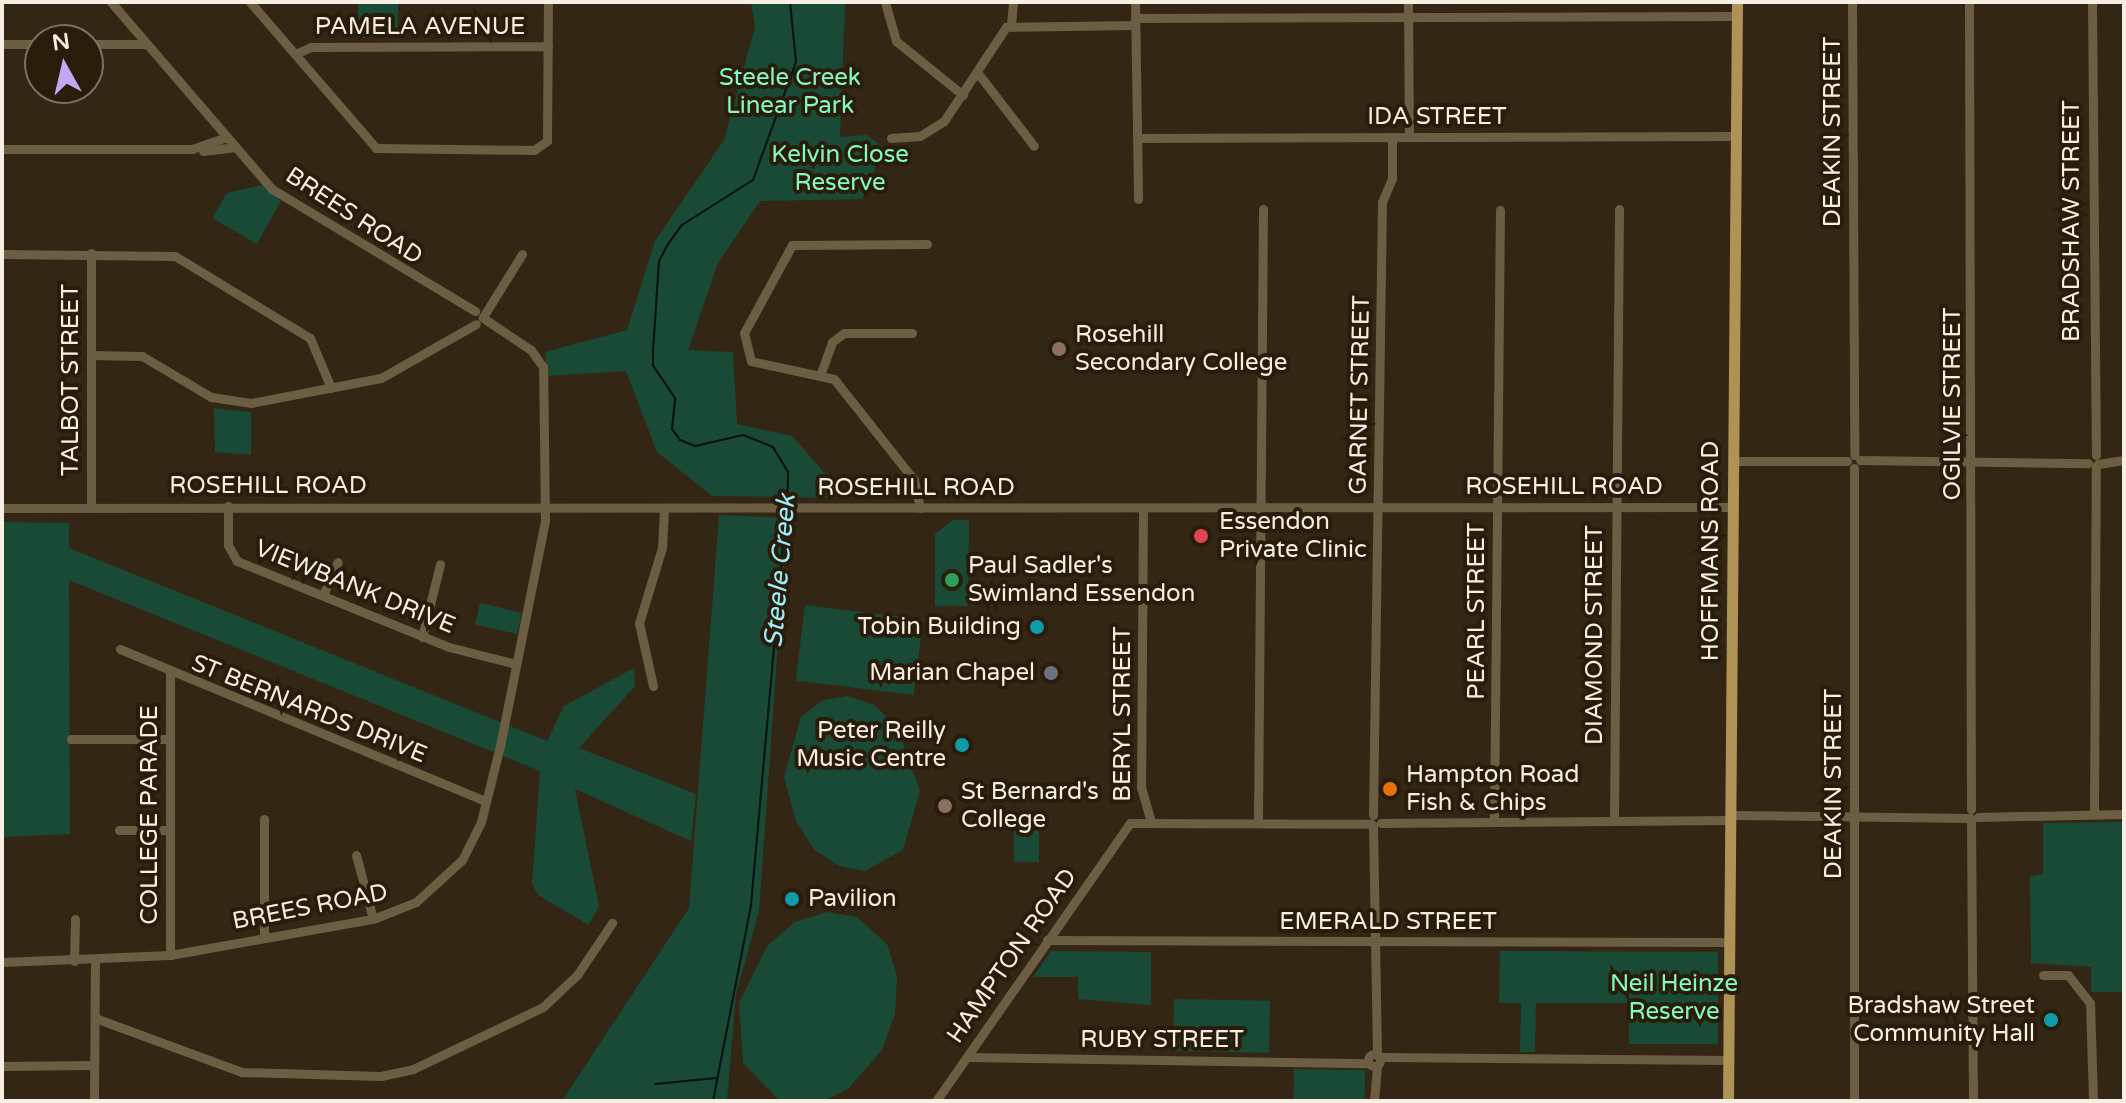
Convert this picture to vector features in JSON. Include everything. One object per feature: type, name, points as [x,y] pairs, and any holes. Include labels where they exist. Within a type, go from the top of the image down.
[{"type":"main road","name":"HOFFMANS ROAD","points":[[1728,1101],[1737,2]]},
{"type":"street","name":"BREES ROAD","points":[[2,962],[95,961],[170,955],[373,919],[416,902],[449,876],[486,801],[544,532],[543,367],[531,350],[291,204],[234,147],[111,2]]},
{"type":"street","points":[[250,2],[383,150],[534,150],[547,141],[548,2]]},
{"type":"street","points":[[885,2],[896,41],[963,95]]},
{"type":"street","points":[[1011,25],[1013,2]]},
{"type":"street","points":[[1135,2],[1138,199]]},
{"type":"street","points":[[1408,2],[1409,137]]},
{"type":"street","name":"DEAKIN STREET","points":[[1852,2],[1854,1101]]},
{"type":"street","name":"OGILVIE STREET","points":[[1969,2],[1972,13],[1973,1101]]},
{"type":"street","name":"OGILVIE STREET","points":[[1972,13],[1976,2]]},
{"type":"street","name":"BRADSHAW STREET","points":[[2092,2],[2094,814]]},
{"type":"street","points":[[891,138],[928,133],[963,95],[998,33],[1011,25],[1408,17],[1737,16]]},
{"type":"street","points":[[2,44],[24,44]]},
{"type":"street","points":[[104,44],[147,44]]},
{"type":"street","name":"PAMELA AVENUE","points":[[295,54],[311,47],[548,46]]},
{"type":"street","points":[[977,72],[1034,146]]},
{"type":"street","name":"IDA STREET","points":[[1137,138],[1736,136]]},
{"type":"street","points":[[192,149],[226,137]]},
{"type":"street","name":"GARNET STREET","points":[[1374,1101],[1382,202],[1392,179],[1392,137]]},
{"type":"street","points":[[2,149],[234,147]]},
{"type":"street","points":[[1258,820],[1263,209]]},
{"type":"street","name":"DIAMOND STREET","points":[[1614,821],[1619,209]]},
{"type":"street","name":"PEARL STREET","points":[[1494,821],[1500,210]]},
{"type":"street","points":[[920,508],[914,480],[822,370],[751,361],[747,318],[792,245],[927,244]]},
{"type":"street","points":[[2,254],[91,253],[181,259],[310,338],[331,388]]},
{"type":"street","name":"TALBOT STREET","points":[[91,253],[91,507]]},
{"type":"street","points":[[91,355],[142,356],[225,401],[331,388],[385,376],[477,318],[493,303],[522,254]]},
{"type":"street","points":[[822,370],[832,342],[844,333],[912,333]]},
{"type":"street","points":[[1734,461],[2124,460]]},
{"type":"street","name":"VIEWBANK DRIVE","points":[[228,506],[233,557],[422,637],[516,664]]},
{"type":"street","name":"ROSEHILL ROAD","points":[[2,508],[1734,507]]},
{"type":"street","name":"BERYL STREET","points":[[1143,508],[1141,787],[1151,821]]},
{"type":"street","points":[[653,686],[639,623],[662,548],[664,509]]},
{"type":"street","points":[[323,595],[338,562]]},
{"type":"street","points":[[422,637],[440,564]]},
{"type":"street","name":"ST BERNARDS DRIVE","points":[[120,649],[170,674],[486,801]]},
{"type":"street","name":"COLLEGE PARADE","points":[[170,674],[170,955]]},
{"type":"street","points":[[71,739],[170,739]]},
{"type":"street","points":[[1974,814],[2124,814]]},
{"type":"street","name":"HAMPTON ROAD","points":[[936,1101],[1127,825],[1151,821],[1614,821],[1974,814]]},
{"type":"street","points":[[264,819],[264,938]]},
{"type":"street","points":[[119,830],[170,830]]},
{"type":"street","points":[[356,855],[373,919]]},
{"type":"street","points":[[74,961],[75,919]]},
{"type":"street","points":[[95,1018],[242,1072],[381,1076],[413,1069],[543,1007],[577,975],[612,923]]},
{"type":"street","name":"EMERALD STREET","points":[[1047,940],[1730,942]]},
{"type":"street","points":[[94,1101],[95,961]]},
{"type":"street","points":[[2043,975],[2068,975],[2090,1003],[2093,1101]]},
{"type":"street","name":"RUBY STREET","points":[[967,1057],[1729,1060]]},
{"type":"street","points":[[2,1066],[94,1065]]},
{"type":"green space","points":[[358,2],[398,2],[398,38],[358,38]]},
{"type":"green space","name":"Steele Creek Linear Park","points":[[751,2],[845,2],[840,137],[867,135],[884,148],[862,199],[760,201],[718,263],[688,350],[733,352],[737,424],[792,436],[847,498],[712,496],[657,452],[626,371],[547,376],[545,352],[627,330],[655,241],[724,140],[755,27]]},
{"type":"green space","points":[[262,185],[281,201],[257,244],[212,218],[227,193]]},
{"type":"green space","points":[[214,408],[251,412],[251,455],[215,452]]},
{"type":"green space","points":[[719,515],[797,518],[783,571],[759,911],[736,994],[727,1101],[562,1101],[689,908]]},
{"type":"green space","name":"Paul Sadler's Swimland Essendon","points":[[953,520],[969,520],[968,606],[935,606],[935,534]]},
{"type":"green space","points":[[2,522],[69,523],[69,548],[547,741],[564,706],[634,668],[635,686],[579,748],[696,794],[691,841],[575,789],[599,906],[589,925],[538,895],[532,884],[540,771],[69,580],[70,834],[2,837]]},
{"type":"green space","points":[[480,603],[522,613],[517,634],[475,624]]},
{"type":"green space","points":[[805,605],[923,620],[914,695],[796,680]]},
{"type":"green space","points":[[848,696],[874,705],[897,727],[920,791],[903,850],[865,871],[839,866],[814,849],[796,821],[784,777],[801,717],[823,700]]},
{"type":"green space","points":[[1014,817],[1039,817],[1039,862],[1014,862]]},
{"type":"green space","points":[[2123,822],[2124,992],[2091,992],[2091,967],[2031,963],[2030,876],[2043,874],[2043,823]]},
{"type":"green space","points":[[827,912],[857,917],[887,944],[897,976],[895,1014],[882,1050],[849,1088],[824,1101],[780,1101],[743,1063],[739,1003],[767,946],[795,922]]},
{"type":"green space","points":[[1051,951],[1151,952],[1151,1005],[1078,999],[1078,977],[1033,977]]},
{"type":"green space","name":"Neil Heinze Reserve","points":[[1500,951],[1718,952],[1718,1044],[1629,1044],[1629,1003],[1536,1003],[1535,1052],[1520,1052],[1521,1003],[1499,1003]]},
{"type":"green space","points":[[1174,999],[1270,1001],[1269,1053],[1173,1051]]},
{"type":"green space","points":[[1294,1069],[1365,1070],[1364,1101],[1293,1101]]},
{"type":"waterway","name":"Steele Creek","points":[[787,506],[788,472],[773,447],[743,435],[695,446],[680,440],[672,429],[675,398],[653,365],[653,351],[659,261],[668,244],[682,225],[753,180],[796,62],[790,2]]},
{"type":"waterway","name":"Steele Creek","points":[[713,1101],[751,905],[786,512]]},
{"type":"waterway","points":[[655,1084],[716,1078]]},
{"type":"place","name":"Rosehill Secondary College","points":[[1059,349]]},
{"type":"place","name":"Essendon Private Clinic","points":[[1201,536]]},
{"type":"place","name":"Paul Sadler's Swimland Essendon","points":[[952,580]]},
{"type":"place","name":"Tobin Building","points":[[1037,627]]},
{"type":"place","name":"Marian Chapel","points":[[1051,673]]},
{"type":"place","name":"Peter Reilly Music Centre","points":[[962,745]]},
{"type":"place","name":"Hampton Road Fish & Chips","points":[[1390,789]]},
{"type":"place","name":"St Bernard's College","points":[[945,806]]},
{"type":"place","name":"Pavilion","points":[[792,899]]},
{"type":"place","name":"Bradshaw Street Community Hall","points":[[2051,1020]]},
{"type":"park label","name":"Kelvin Close Reserve","points":[[840,169]]}]
